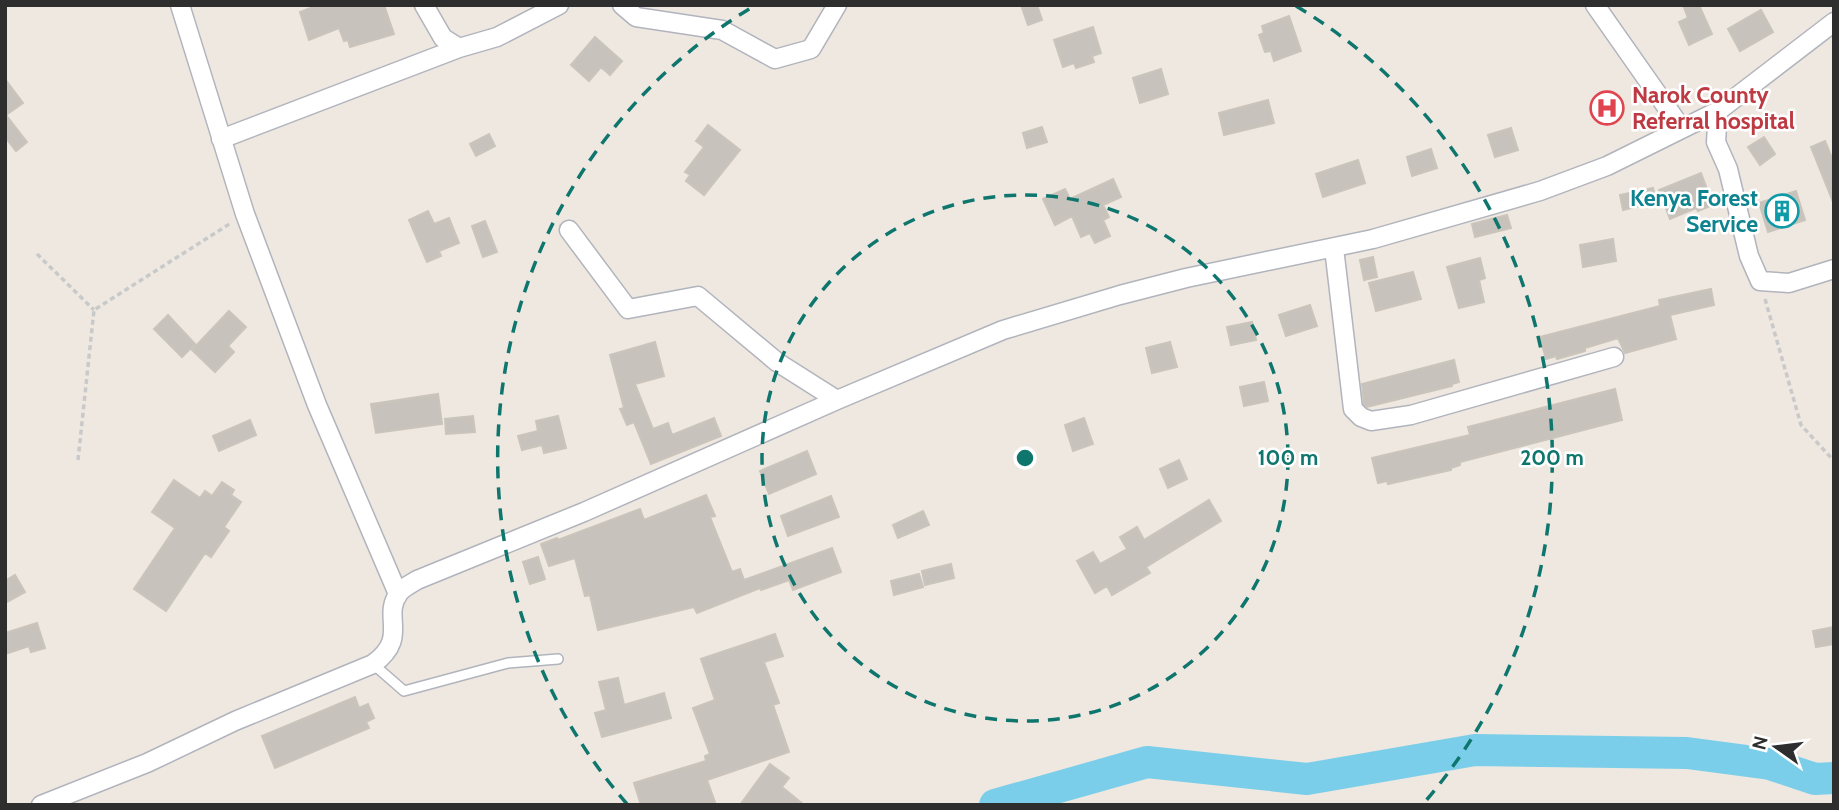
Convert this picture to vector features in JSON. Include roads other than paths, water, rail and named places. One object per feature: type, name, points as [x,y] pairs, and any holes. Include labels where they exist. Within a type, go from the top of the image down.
[{"type":"street","points":[[180,5],[245,214],[317,405],[398,594]]},
{"type":"street","points":[[424,5],[443,38],[459,48]]},
{"type":"street","points":[[221,139],[459,48],[497,37],[559,5]]},
{"type":"street","points":[[622,5],[636,17],[722,30],[775,59],[811,49],[837,5]]},
{"type":"street","points":[[1595,5],[1682,129]]},
{"type":"street","points":[[41,805],[147,763],[235,721],[373,664],[387,653],[394,635],[393,605],[398,594],[417,580],[584,512],[944,354],[1031,321],[1186,278],[1373,239],[1540,191],[1607,166],[1718,111],[1834,22]]},
{"type":"street","points":[[1718,111],[1716,142],[1728,169],[1749,256],[1760,281],[1789,283],[1834,268]]},
{"type":"street","points":[[569,230],[628,309],[698,296],[777,362],[837,400]]},
{"type":"street","points":[[1334,247],[1353,409],[1361,417],[1371,421],[1411,415],[1614,357]]},
{"type":"lane","points":[[373,664],[404,691],[508,663],[558,659]]},
{"type":"waterway","points":[[995,805],[1147,762],[1307,779],[1475,750],[1687,753],[1770,764],[1815,779],[1834,778]]},
{"type":"place","name":"Narok County Referral hospital","points":[[1607,108]]},
{"type":"place","name":"Kenya Forest Service","points":[[1782,211]]}]
